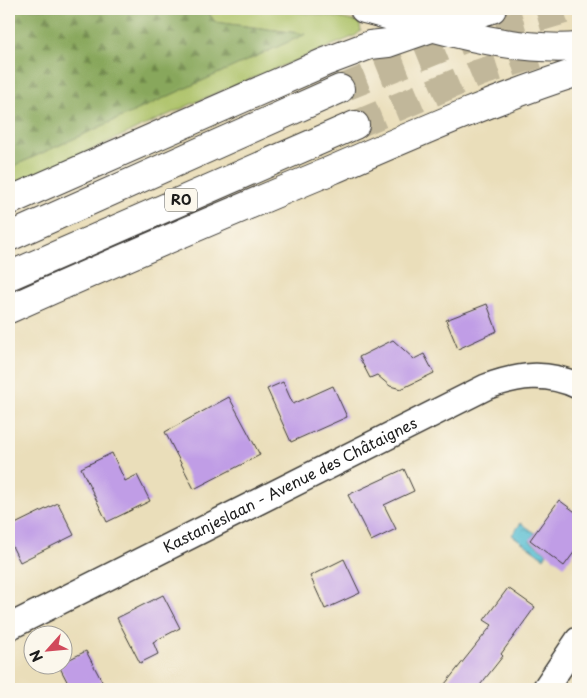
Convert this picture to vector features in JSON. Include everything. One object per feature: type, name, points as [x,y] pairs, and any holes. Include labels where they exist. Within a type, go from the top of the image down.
[{"type":"main road","points":[[365,9],[486,40],[514,45],[578,47]]},
{"type":"main road","points":[[365,9],[380,19],[384,27],[381,37],[370,45]]},
{"type":"main road","points":[[9,201],[325,62],[370,45],[388,43],[492,9]]},
{"type":"main road","points":[[9,309],[115,261],[388,146],[497,101],[578,72]]},
{"type":"main road","name":"R0","points":[[9,237],[340,89]]},
{"type":"main road","name":"R0","points":[[9,276],[355,125]]},
{"type":"street","name":"Kastanjeslaan - Avenue des Châtaignes","points":[[9,627],[486,387],[508,379],[529,376],[548,376],[566,380],[578,386]]},
{"type":"street","points":[[545,689],[578,640]]},
{"type":"green space","points":[[206,9],[290,11],[329,16],[358,22],[361,31],[355,36],[214,94],[9,187],[9,168],[305,34],[215,22]]},
{"type":"green space","points":[[206,9],[215,22],[306,34],[9,168],[9,10]]},
{"type":"water","points":[[521,523],[535,533],[530,541],[547,553],[544,558],[512,535]]},
{"type":"building","points":[[487,304],[497,331],[458,349],[446,320]]},
{"type":"building","points":[[393,340],[414,359],[424,354],[434,373],[401,389],[390,386],[377,375],[370,378],[359,357]]},
{"type":"building","points":[[283,382],[293,404],[333,386],[347,417],[291,442],[267,389]]},
{"type":"building","points":[[229,397],[260,455],[194,489],[165,432]]},
{"type":"building","points":[[112,453],[125,481],[137,475],[150,501],[107,522],[81,468]]},
{"type":"building","points":[[404,469],[414,491],[384,505],[396,529],[371,541],[348,495]]},
{"type":"building","points":[[559,500],[578,514],[578,547],[564,566],[530,540]]},
{"type":"building","points":[[58,503],[74,535],[20,562],[9,540],[9,527]]},
{"type":"building","points":[[344,559],[360,593],[325,609],[310,576]]},
{"type":"building","points":[[508,588],[535,607],[501,654],[503,656],[477,689],[441,689],[492,625],[484,620]]},
{"type":"building","points":[[163,595],[180,628],[153,642],[158,654],[140,663],[117,618]]},
{"type":"building","points":[[86,651],[106,689],[71,689],[64,676],[72,676],[72,658]]},
{"type":"tunnel","points":[[340,89],[462,40],[568,9]]},
{"type":"tunnel","points":[[355,125],[479,73],[559,48]]}]
